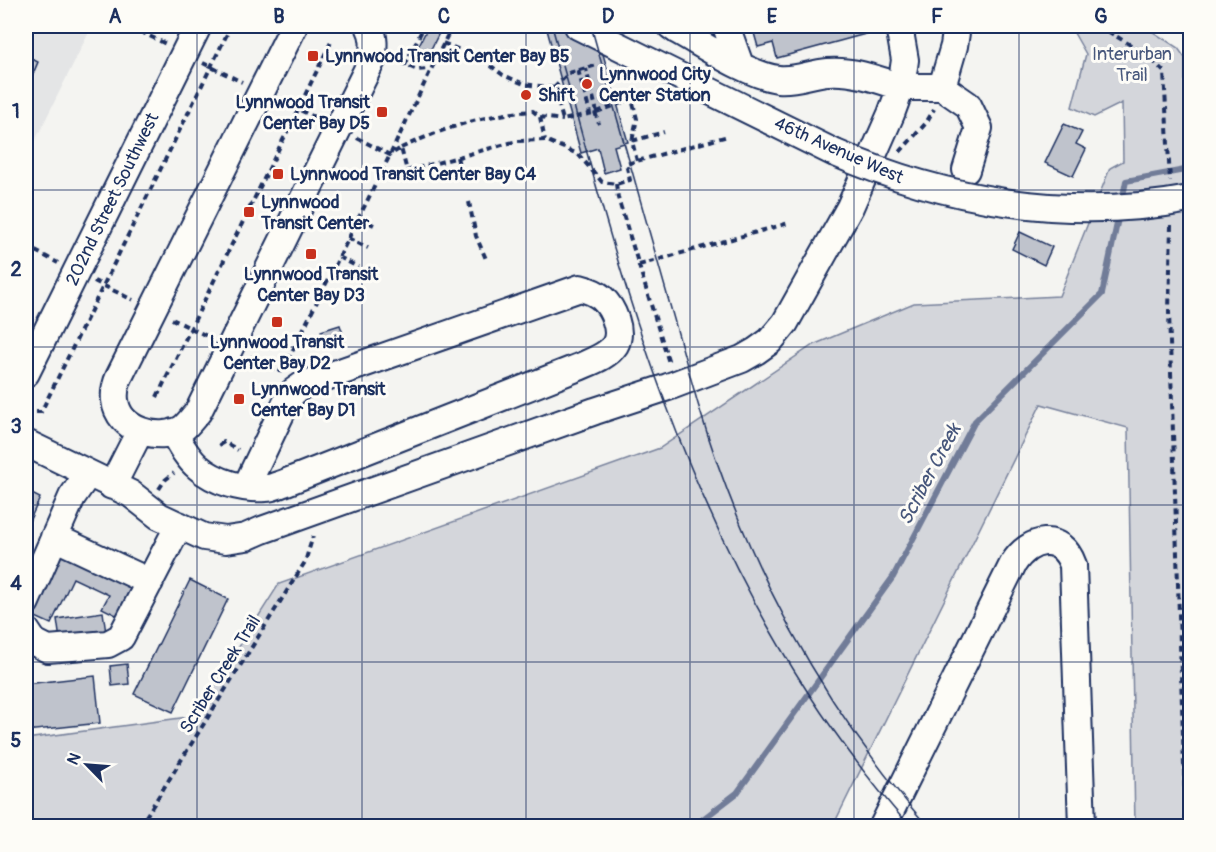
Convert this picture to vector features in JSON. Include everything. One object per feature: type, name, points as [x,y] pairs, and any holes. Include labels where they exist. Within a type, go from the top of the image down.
[{"type":"street","name":"202nd Street Southwest","points":[[26,373],[198,26]]},
{"type":"street","points":[[294,26],[118,377],[115,388],[118,412],[140,431],[161,434],[173,432],[183,428],[198,412],[372,60],[374,37],[369,26]]},
{"type":"street","name":"46th Avenue West","points":[[578,26],[833,152],[920,185],[951,193],[1046,208],[1110,209],[1142,207],[1191,199]]},
{"type":"street","points":[[671,26],[740,65],[781,80],[841,72],[874,78],[901,87],[942,87],[968,105],[979,128],[966,170]]},
{"type":"street","points":[[726,26],[740,65]]},
{"type":"street","points":[[26,443],[121,490],[159,516],[204,537],[226,540],[246,537],[675,384],[750,355],[770,341],[785,323],[850,207],[901,87],[905,60],[899,26]]},
{"type":"street","points":[[942,87],[954,46],[957,26]]},
{"type":"street","points":[[173,432],[185,452],[199,468],[224,482],[246,487],[266,488],[579,368],[614,347],[619,336],[618,324],[604,299],[580,288],[303,385],[293,392],[286,403],[246,487]]},
{"type":"street","points":[[121,490],[140,431]]},
{"type":"street","points":[[26,602],[72,497],[88,474]]},
{"type":"street","points":[[121,490],[165,500],[201,517],[235,527],[261,530]]},
{"type":"street","points":[[26,630],[34,642],[48,649],[108,644],[121,637],[179,525]]},
{"type":"street","points":[[54,537],[150,582]]},
{"type":"street","points":[[883,826],[1013,564],[1020,553],[1032,544],[1044,542],[1062,547],[1071,558],[1073,565],[1082,826]]},
{"type":"path","points":[[36,412],[41,412],[231,26]]},
{"type":"path","points":[[424,26],[403,64],[417,70],[430,69]]},
{"type":"path","points":[[102,286],[282,372],[452,26]]},
{"type":"path","points":[[1099,26],[1149,56],[1164,72],[1169,159]]},
{"type":"path","points":[[131,27],[169,46]]},
{"type":"path","points":[[157,397],[332,40]]},
{"type":"path","points":[[443,43],[482,58],[503,75],[524,84],[554,87],[569,74],[597,65]]},
{"type":"path","points":[[211,67],[390,155]]},
{"type":"path","points":[[586,69],[594,112]]},
{"type":"path","points":[[578,70],[599,124]]},
{"type":"path","points":[[554,87],[563,120]]},
{"type":"path","points":[[390,155],[420,139],[477,118],[533,111],[540,117],[563,120],[632,99],[637,119],[632,141],[637,161]]},
{"type":"path","points":[[540,117],[545,140]]},
{"type":"path","points":[[632,141],[664,132]]},
{"type":"path","points":[[401,148],[407,171],[517,141],[545,140],[578,154],[602,183],[616,184],[630,180],[626,164],[728,136]]},
{"type":"path","points":[[457,157],[461,173]]},
{"type":"path","points":[[616,184],[675,384]]},
{"type":"path","points":[[469,202],[476,236],[486,259]]},
{"type":"path","points":[[359,218],[378,227]]},
{"type":"path","points":[[1171,218],[1169,312],[1186,826]]},
{"type":"path","points":[[639,265],[789,223]]},
{"type":"path","points":[[348,238],[368,248]]},
{"type":"path","points":[[26,246],[66,267]]},
{"type":"path","points":[[339,257],[358,267]]},
{"type":"path","points":[[159,490],[165,480],[175,472]]},
{"type":"path","name":"Scriber Creek Trail","points":[[140,826],[305,562],[315,532]]},
{"type":"shaded area","points":[[26,26],[92,26],[26,159]]},
{"type":"green space","name":"Interurban Trail","points":[[1070,26],[1144,26],[1178,48],[1185,58],[1185,85],[1190,89],[1190,826],[1135,826],[1128,428],[1041,404],[833,826],[26,826],[26,739],[195,716],[279,584],[660,448],[813,345],[914,303],[1059,296],[1110,168],[1123,161],[1122,103],[1094,117],[1072,107],[1086,54]]},
{"type":"building","name":"Lynnwood City Center Station","points":[[546,26],[595,26],[628,142],[614,146],[620,168],[604,173],[598,148],[581,153]]},
{"type":"building","points":[[752,26],[895,26],[777,58],[773,43],[758,47]]},
{"type":"building","points":[[428,27],[439,33],[425,61],[414,55]]},
{"type":"building","points":[[26,56],[38,62],[26,90]]},
{"type":"building","points":[[1064,124],[1082,132],[1076,144],[1086,149],[1073,176],[1045,163]]},
{"type":"building","points":[[1020,232],[1052,247],[1044,265],[1012,249]]},
{"type":"building","points":[[340,325],[345,340],[326,346],[321,331]]},
{"type":"building","points":[[26,491],[40,498],[26,528]]},
{"type":"building","points":[[61,552],[135,587],[120,617],[102,608],[109,595],[73,578],[51,624],[31,615]]},
{"type":"building","points":[[190,580],[228,599],[173,712],[134,694]]},
{"type":"building","points":[[103,612],[106,633],[60,640],[57,619]]},
{"type":"building","points":[[127,664],[129,684],[112,686],[110,666]]},
{"type":"building","points":[[95,676],[100,723],[26,731],[26,684]]},
{"type":"waterway","name":"Scriber Creek","points":[[1122,201],[1126,181],[1190,169]]},
{"type":"waterway","name":"Scriber Creek","points":[[694,826],[737,793],[893,577],[975,421],[1102,294],[1119,214]]},
{"type":"tram line","points":[[552,26],[606,220],[636,317],[669,412],[715,523],[770,630],[801,682],[835,732],[909,826]]},
{"type":"tram line","points":[[591,26],[698,404],[717,463],[739,519],[763,574],[819,679],[852,729],[927,826]]},
{"type":"place","name":"Lynnwood Transit Center Bay B5","points":[[313,56]]},
{"type":"place","name":"Lynnwood City Center Station","points":[[587,84]]},
{"type":"place","name":"Shift","points":[[526,95]]},
{"type":"place","name":"Lynnwood Transit Center Bay D5","points":[[382,112]]},
{"type":"place","name":"Lynnwood Transit Center Bay C4","points":[[278,174]]},
{"type":"place","name":"Lynnwood Transit Center","points":[[249,212]]},
{"type":"place","name":"Lynnwood Transit Center Bay D3","points":[[311,254]]},
{"type":"place","name":"Lynnwood Transit Center Bay D2","points":[[277,322]]},
{"type":"place","name":"Lynnwood Transit Center Bay D1","points":[[239,399]]}]
